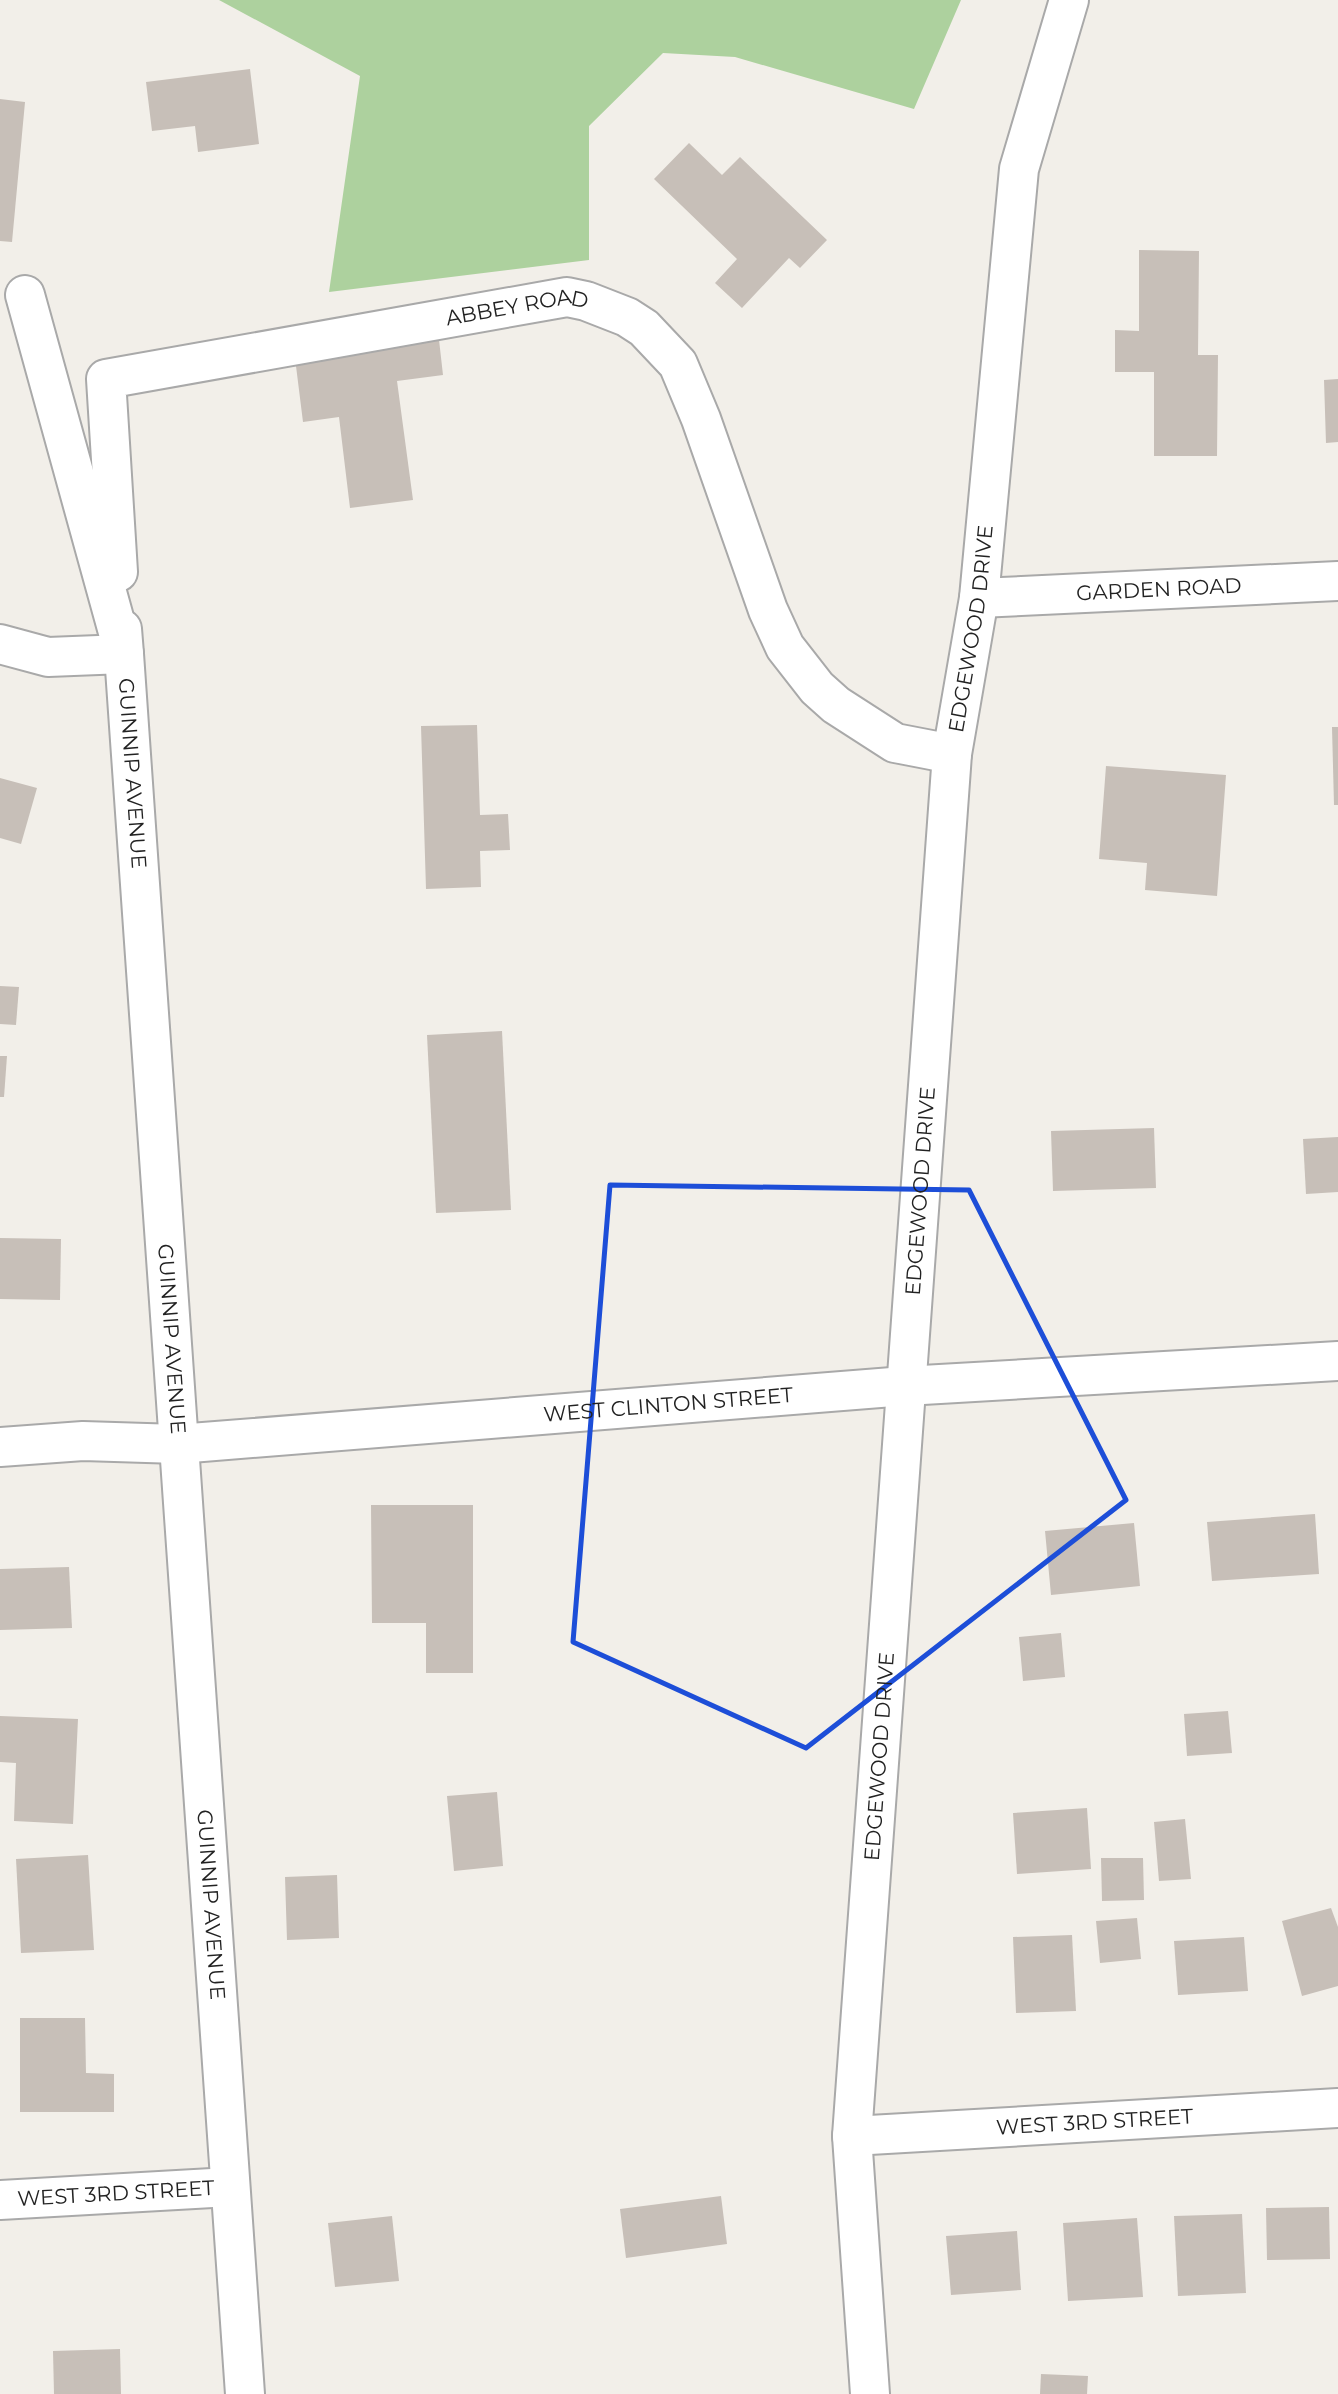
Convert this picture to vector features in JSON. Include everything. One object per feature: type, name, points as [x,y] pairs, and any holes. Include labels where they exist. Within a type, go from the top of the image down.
[{"type":"street","name":"EDGEWOOD DRIVE","points":[[870,2394],[852,2136],[905,1386],[941,938],[952,754],[978,598],[1019,169],[1069,0]]},
{"type":"street","name":"GUINNIP AVENUE","points":[[25,295],[124,654],[244,2394]]},
{"type":"street","name":"ABBEY ROAD","points":[[124,654],[106,379],[567,298],[586,301],[627,317],[644,328],[678,364],[701,419],[768,610],[785,647],[817,688],[836,705],[895,743],[952,754]]},
{"type":"street","name":"GARDEN ROAD","points":[[978,598],[1338,582]]},
{"type":"street","points":[[0,644],[48,657],[124,654]]},
{"type":"street","name":"WEST CLINTON STREET","points":[[0,1447],[83,1441],[177,1444],[905,1386],[1338,1361]]},
{"type":"street","name":"WEST 3RD STREET","points":[[852,2136],[1338,2108]]},
{"type":"street","name":"WEST 3RD STREET","points":[[0,2200],[230,2187]]},
{"type":"highlighted area","points":[[610,1185],[969,1190],[1126,1500],[806,1748],[573,1642]]},
{"type":"green space","points":[[219,0],[961,0],[914,109],[735,57],[663,53],[589,126],[589,260],[329,292],[360,76]]},
{"type":"building","points":[[250,69],[259,144],[198,152],[195,126],[152,131],[146,82]]},
{"type":"building","points":[[0,99],[25,102],[12,242],[0,241]]},
{"type":"building","points":[[689,143],[722,175],[740,157],[827,240],[800,268],[789,258],[742,308],[715,283],[737,259],[654,179]]},
{"type":"building","points":[[1139,250],[1199,251],[1198,355],[1218,355],[1217,456],[1154,456],[1154,372],[1115,372],[1115,330],[1139,331]]},
{"type":"building","points":[[438,331],[443,375],[397,381],[413,500],[350,508],[339,417],[303,422],[295,358]]},
{"type":"building","points":[[1338,379],[1338,442],[1326,443],[1324,380]]},
{"type":"building","points":[[477,725],[480,815],[508,814],[510,850],[480,851],[481,887],[426,889],[421,726]]},
{"type":"building","points":[[1332,727],[1338,727],[1338,805],[1334,805]]},
{"type":"building","points":[[1106,766],[1226,775],[1217,896],[1145,890],[1147,863],[1099,859]]},
{"type":"building","points":[[0,778],[37,788],[21,844],[0,838]]},
{"type":"building","points":[[0,986],[19,987],[16,1025],[0,1024]]},
{"type":"building","points":[[502,1031],[511,1210],[436,1213],[427,1035]]},
{"type":"building","points":[[0,1056],[7,1056],[4,1097],[0,1097]]},
{"type":"building","points":[[1154,1128],[1156,1188],[1053,1191],[1051,1131]]},
{"type":"building","points":[[1338,1137],[1338,1192],[1306,1194],[1303,1139]]},
{"type":"building","points":[[0,1238],[61,1239],[60,1300],[0,1299]]},
{"type":"building","points":[[371,1505],[473,1505],[473,1673],[426,1673],[426,1623],[372,1623]]},
{"type":"building","points":[[1315,1514],[1319,1574],[1212,1581],[1207,1522]]},
{"type":"building","points":[[1134,1523],[1140,1586],[1051,1595],[1045,1531]]},
{"type":"building","points":[[69,1567],[72,1628],[0,1630],[0,1569]]},
{"type":"building","points":[[1061,1633],[1065,1677],[1023,1681],[1019,1637]]},
{"type":"building","points":[[1228,1711],[1232,1753],[1187,1756],[1184,1714]]},
{"type":"building","points":[[0,1716],[78,1719],[73,1824],[14,1821],[16,1763],[0,1762]]},
{"type":"building","points":[[497,1792],[503,1866],[454,1871],[447,1796]]},
{"type":"building","points":[[1087,1808],[1091,1869],[1017,1874],[1013,1813]]},
{"type":"building","points":[[1185,1819],[1191,1879],[1159,1881],[1154,1822]]},
{"type":"building","points":[[88,1855],[94,1950],[21,1953],[16,1859]]},
{"type":"building","points":[[1101,1858],[1143,1858],[1144,1900],[1102,1901]]},
{"type":"building","points":[[337,1875],[339,1938],[287,1940],[285,1877]]},
{"type":"building","points":[[1331,1908],[1338,1927],[1338,1986],[1302,1996],[1282,1921]]},
{"type":"building","points":[[1137,1918],[1141,1959],[1100,1963],[1096,1921]]},
{"type":"building","points":[[1072,1935],[1076,2011],[1016,2013],[1013,1937]]},
{"type":"building","points":[[1244,1937],[1248,1991],[1178,1995],[1174,1941]]},
{"type":"building","points":[[20,2018],[85,2018],[86,2073],[114,2074],[114,2112],[20,2112]]},
{"type":"building","points":[[721,2196],[727,2244],[626,2258],[620,2209]]},
{"type":"building","points":[[1329,2207],[1330,2259],[1267,2260],[1266,2208]]},
{"type":"building","points":[[1242,2214],[1246,2293],[1178,2296],[1174,2216]]},
{"type":"building","points":[[392,2216],[399,2281],[335,2287],[328,2223]]},
{"type":"building","points":[[1137,2218],[1143,2297],[1068,2301],[1063,2223]]},
{"type":"building","points":[[1017,2231],[1021,2290],[951,2295],[946,2236]]},
{"type":"building","points":[[120,2349],[121,2394],[54,2394],[53,2351]]},
{"type":"building","points":[[1041,2374],[1088,2376],[1087,2394],[1040,2394]]}]
